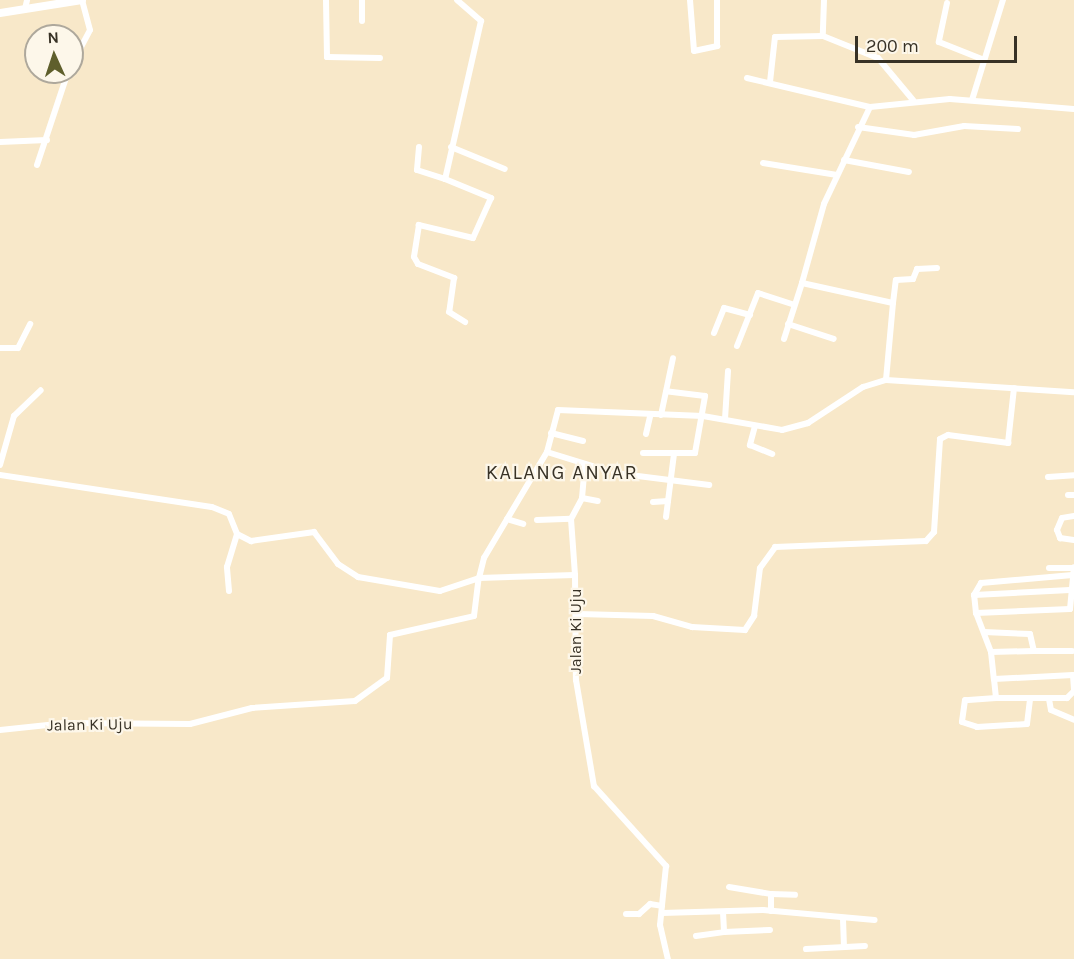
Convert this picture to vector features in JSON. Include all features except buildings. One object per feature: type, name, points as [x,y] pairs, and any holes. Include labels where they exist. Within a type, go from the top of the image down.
[{"type":"street","points":[[0,13],[26,4],[82,0],[90,30],[84,41]]},
{"type":"street","points":[[326,0],[327,57],[380,58]]},
{"type":"street","points":[[362,0],[362,21]]},
{"type":"street","points":[[445,179],[481,21],[457,0]]},
{"type":"street","points":[[690,0],[694,51],[717,46],[717,0]]},
{"type":"street","points":[[823,36],[824,0]]},
{"type":"street","points":[[972,100],[982,59],[1003,0]]},
{"type":"street","points":[[947,3],[939,42],[982,59]]},
{"type":"street","points":[[770,82],[775,38],[823,36],[879,58],[913,100]]},
{"type":"street","points":[[747,78],[870,107],[913,100],[972,100],[1074,109]]},
{"type":"street","points":[[37,165],[64,84]]},
{"type":"street","points":[[784,339],[837,175],[858,127],[870,107]]},
{"type":"street","points":[[858,127],[914,135],[964,126],[1018,129]]},
{"type":"street","points":[[0,142],[47,140]]},
{"type":"street","points":[[419,147],[417,171],[445,179],[491,198],[473,238],[424,224],[416,229],[415,262],[454,278],[449,312],[465,322]]},
{"type":"street","points":[[451,147],[505,169]]},
{"type":"street","points":[[844,160],[909,172]]},
{"type":"street","points":[[763,163],[837,175]]},
{"type":"street","points":[[886,380],[896,280],[914,279],[917,269],[937,268]]},
{"type":"street","points":[[802,283],[893,303]]},
{"type":"street","points":[[737,346],[759,292],[794,305]]},
{"type":"street","points":[[714,333],[724,308],[750,315]]},
{"type":"street","points":[[0,348],[18,348],[30,324]]},
{"type":"street","points":[[788,324],[834,339]]},
{"type":"street","points":[[662,415],[673,358]]},
{"type":"street","points":[[725,419],[728,371]]},
{"type":"street","points":[[237,534],[251,541],[314,532],[344,569],[383,583],[440,591],[479,578],[484,558],[547,452],[558,410],[650,416],[703,416],[782,430],[808,423],[864,387],[886,380],[1074,392]]},
{"type":"street","points":[[579,614],[652,616],[692,627],[745,630],[754,616],[759,571],[775,547],[927,541],[934,532],[940,439],[948,435],[1008,443],[1014,388]]},
{"type":"street","points":[[0,465],[14,416],[40,390]]},
{"type":"street","points":[[644,453],[695,453],[703,416],[704,395],[666,391]]},
{"type":"street","points":[[646,434],[650,416]]},
{"type":"street","points":[[755,426],[750,445],[772,454]]},
{"type":"street","points":[[551,433],[583,441]]},
{"type":"street","points":[[547,452],[588,465],[582,498],[572,519],[575,575]]},
{"type":"street","points":[[666,517],[674,454]]},
{"type":"street","points":[[614,473],[670,482],[709,485]]},
{"type":"street","points":[[0,475],[212,507],[229,514],[237,534],[227,567],[229,591]]},
{"type":"street","points":[[1048,477],[1074,475]]},
{"type":"street","points":[[582,498],[598,501]]},
{"type":"street","points":[[653,502],[668,501]]},
{"type":"street","points":[[1074,516],[1062,518],[1057,530],[1060,538],[1074,540]]},
{"type":"street","points":[[507,519],[523,524]]},
{"type":"street","points":[[537,520],[572,519]]},
{"type":"street","points":[[976,613],[1072,612],[1073,567],[1048,568]]},
{"type":"street","name":"Jalan Ki Uju","points":[[0,729],[67,723],[190,724],[252,708],[355,701],[387,678],[390,635],[474,616],[479,578],[575,575],[579,614],[576,680],[593,781],[598,794],[645,837],[666,866],[662,909],[668,959]]},
{"type":"street","points":[[996,698],[991,652],[976,613],[974,595],[981,583],[1072,575]]},
{"type":"street","points":[[974,595],[1071,593]]},
{"type":"street","points":[[984,632],[1030,634],[1034,651]]},
{"type":"street","points":[[991,652],[1072,651]]},
{"type":"street","points":[[994,679],[1073,675],[1069,697],[1049,699],[1030,698],[996,698],[965,700],[962,722],[977,727],[1027,724],[1030,698]]},
{"type":"street","points":[[1049,699],[1051,710],[1074,720]]},
{"type":"street","points":[[729,887],[771,894],[795,895]]},
{"type":"street","points":[[771,894],[771,911]]},
{"type":"street","points":[[626,914],[662,909],[723,912],[771,911],[875,920]]},
{"type":"street","points":[[723,912],[724,933]]},
{"type":"street","points":[[843,919],[844,947]]},
{"type":"street","points":[[696,936],[770,930]]},
{"type":"street","points":[[806,949],[865,946]]},
{"type":"district","name":"KALANG ANYAR","points":[[562,472]]}]
